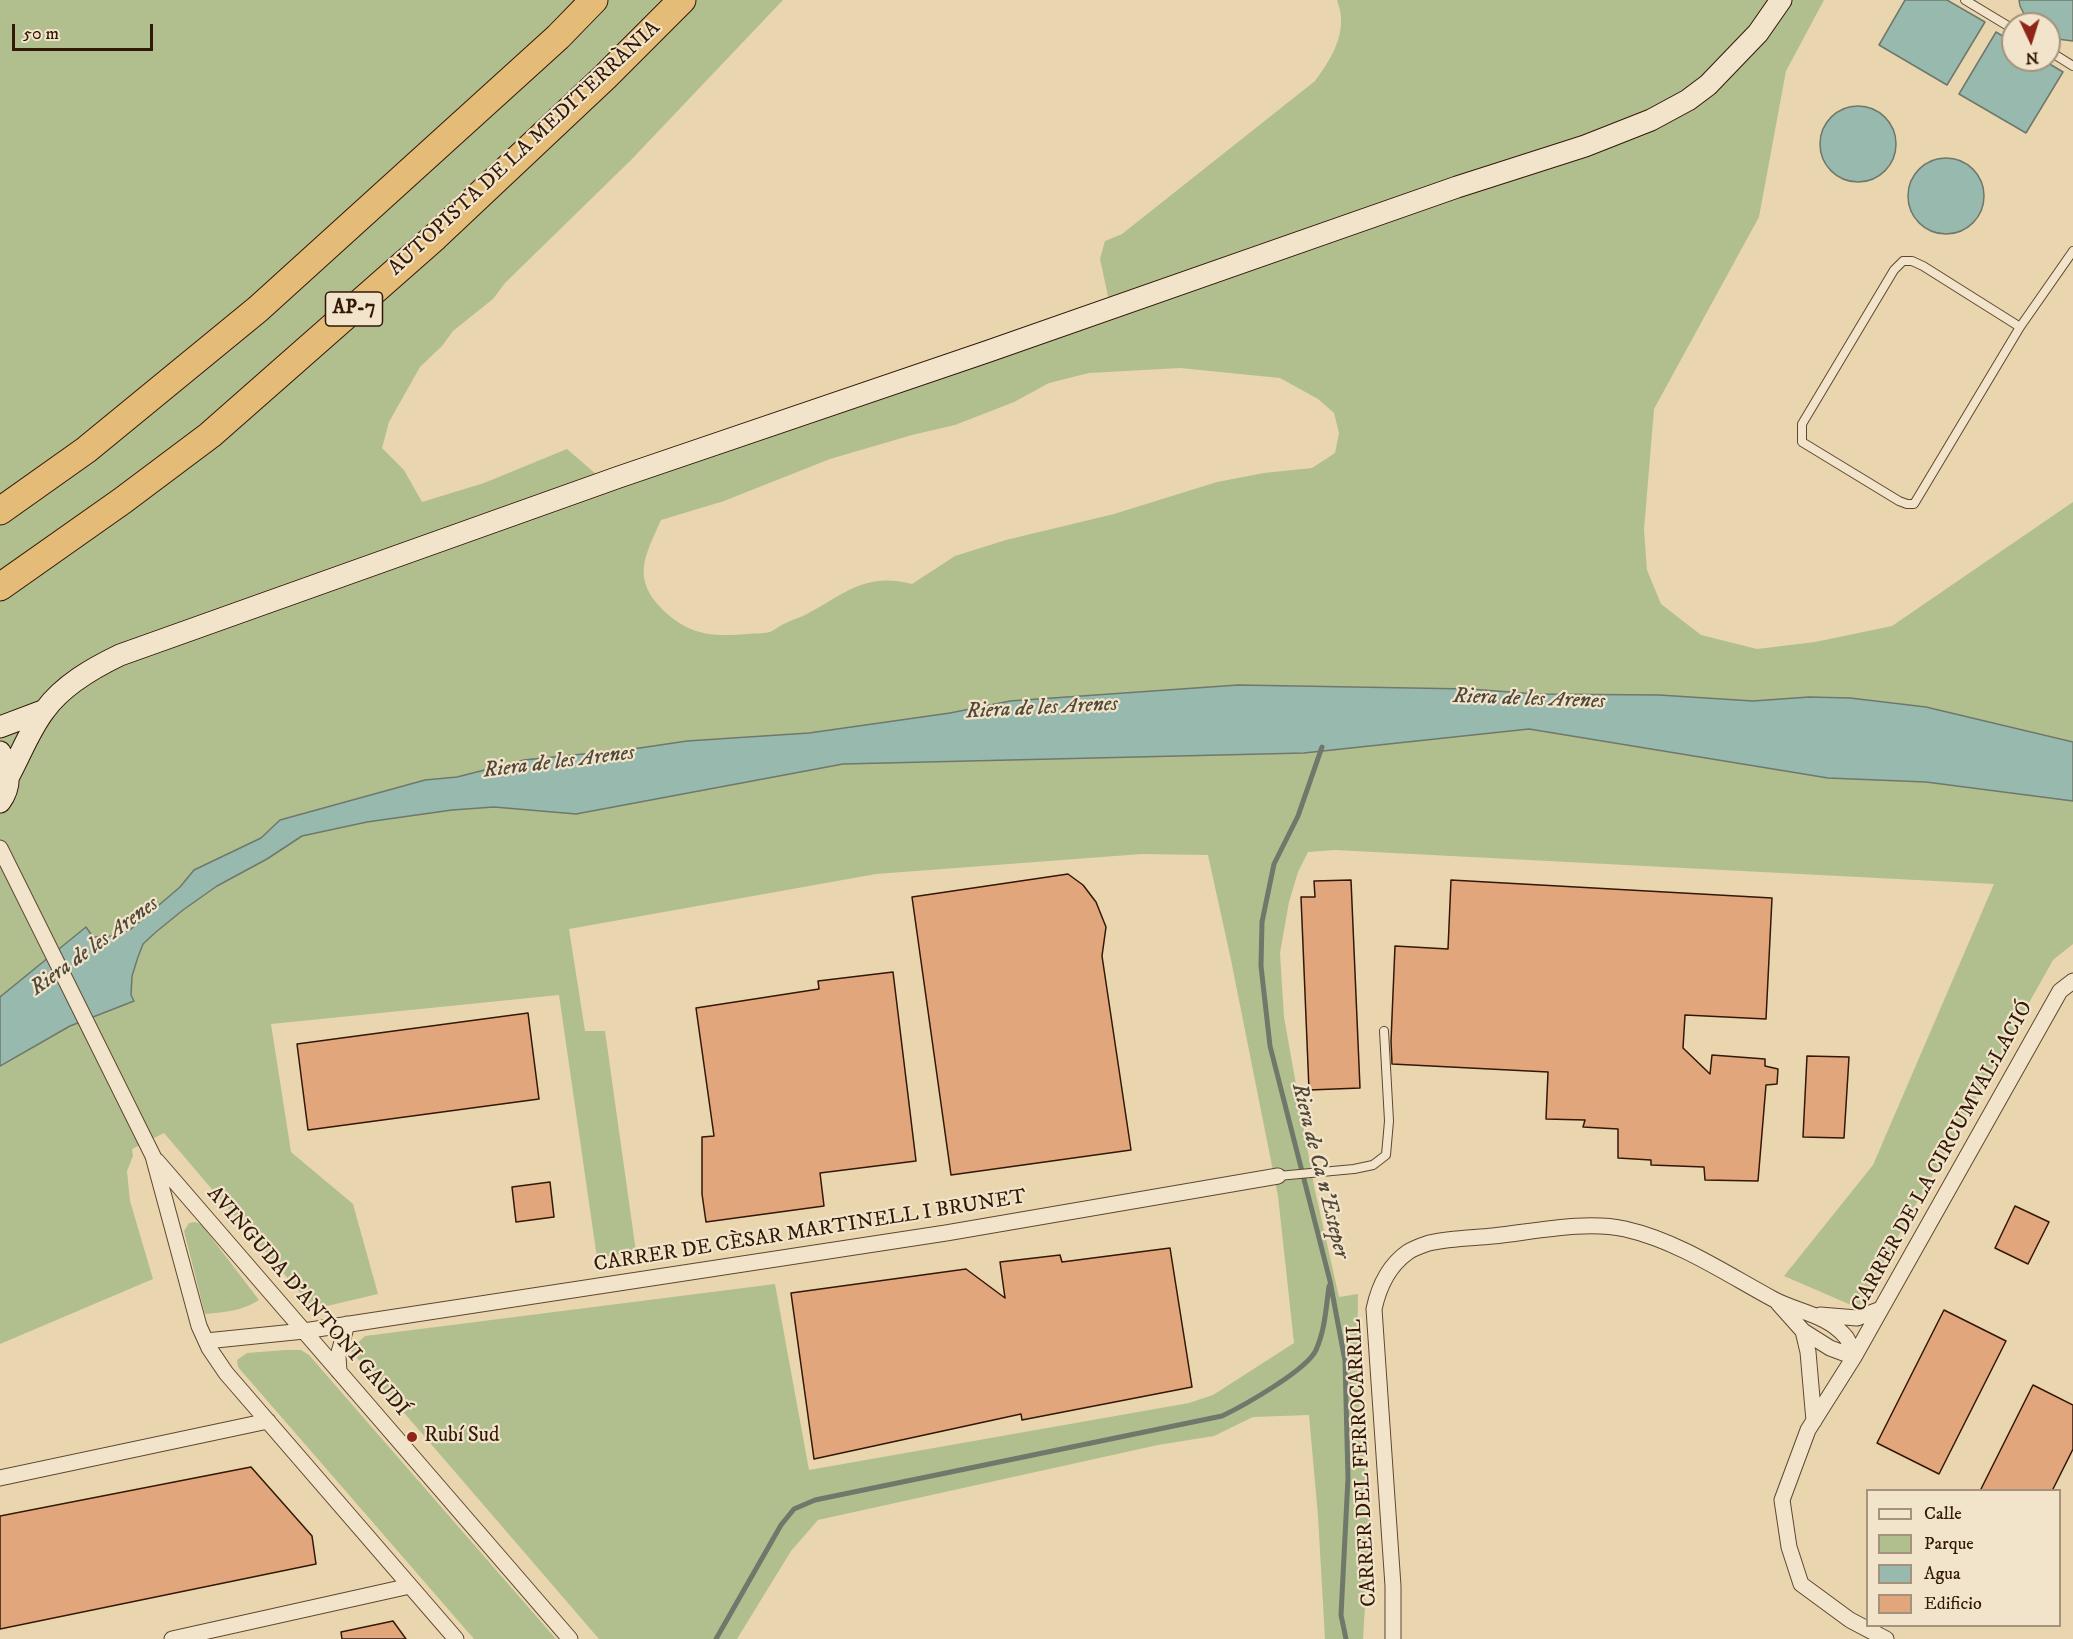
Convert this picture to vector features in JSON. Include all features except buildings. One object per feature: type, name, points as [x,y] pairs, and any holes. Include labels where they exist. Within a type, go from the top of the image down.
[{"type":"highway","points":[[0,511],[86,450],[258,309],[558,37],[594,0]]},
{"type":"highway","name":"AUTOPISTA DE LA MEDITERRÀNIA","points":[[0,587],[123,501],[218,428],[435,237],[605,77],[682,0]]},
{"type":"main road","points":[[0,802],[9,776],[45,710],[68,687],[93,668],[120,655],[630,473],[989,351],[1457,187],[1585,146],[1652,120],[1688,100],[1708,85],[1753,39],[1781,0]]},
{"type":"main road","points":[[0,728],[45,710]]},
{"type":"main road","points":[[0,752],[6,762],[9,776]]},
{"type":"street","name":"AVINGUDA D'ANTONI GAUDÍ","points":[[1,850],[153,1156],[206,1341],[226,1373],[456,1639]]},
{"type":"street","name":"CARRER DE LA CIRCUMVAL·LACIÓ","points":[[1886,1639],[1850,1620],[1801,1584],[1789,1546],[1782,1500],[1808,1431],[1854,1357],[2060,991],[2073,981]]},
{"type":"street","name":"AVINGUDA D'ANTONI GAUDÍ","points":[[153,1156],[570,1639]]},
{"type":"street","name":"CARRER DE CÈSAR MARTINELL I BRUNET","points":[[206,1341],[303,1331],[946,1233],[1278,1176]]},
{"type":"street","name":"CARRER DEL FERROCARRIL","points":[[1393,1639],[1393,1586],[1374,1309],[1378,1292],[1385,1278],[1395,1263],[1409,1251],[1428,1243],[1587,1227],[1623,1229],[1668,1244],[1776,1301],[1814,1314],[1847,1337],[1854,1357]]},
{"type":"street","name":"CARRER DEL FERROCARRIL","points":[[1776,1301],[1803,1331],[1830,1348],[1854,1357]]},
{"type":"street","name":"CARRER DEL FERROCARRIL","points":[[1814,1314],[1857,1318],[1881,1309]]},
{"type":"street","points":[[339,1372],[338,1356],[347,1324]]},
{"type":"street","points":[[1803,1331],[1808,1352],[1814,1421]]},
{"type":"street","points":[[0,1478],[268,1421]]},
{"type":"street","points":[[172,1639],[410,1586]]},
{"type":"lane","points":[[1965,0],[2001,22]]},
{"type":"lane","points":[[2020,327],[1923,266],[1912,261],[1903,261],[1894,270],[1802,424],[1802,442],[1899,501],[1914,504],[2020,327],[2073,250]]},
{"type":"lane","points":[[1278,1176],[1354,1169],[1373,1165],[1386,1155],[1389,1121],[1384,1031]]},
{"type":"green space","points":[[0,0],[783,0],[631,160],[505,283],[493,299],[453,331],[442,346],[420,367],[389,422],[382,448],[404,470],[422,502],[484,483],[567,449],[597,475],[1109,301],[1100,259],[1105,241],[1122,234],[1315,81],[1337,44],[1341,17],[1337,0],[1824,0],[1786,71],[1759,217],[1654,409],[1644,530],[1647,570],[1661,604],[1701,635],[1757,649],[1815,642],[1892,626],[2073,502],[2073,742],[1926,707],[1850,698],[1809,697],[1753,701],[1659,695],[1536,694],[1470,689],[1238,685],[1010,701],[950,713],[809,733],[687,741],[524,760],[457,777],[425,780],[280,820],[261,838],[194,870],[180,887],[131,929],[111,936],[93,937],[86,927],[0,997]],"holes":[[[1180,368],[1280,378],[1318,399],[1334,413],[1339,433],[1335,453],[1312,468],[1264,473],[1217,482],[1114,514],[1006,540],[955,556],[912,584],[881,581],[856,587],[767,633],[723,635],[692,629],[682,625],[663,610],[647,588],[644,577],[646,556],[661,520],[724,501],[830,459],[955,425],[1014,402],[1049,383],[1089,373]]]},
{"type":"green space","points":[[1529,729],[1828,778],[1926,782],[2073,801],[2073,944],[2053,960],[1858,1308],[1784,1276],[1873,1165],[1994,884],[1335,850],[1308,852],[1298,872],[1289,902],[1280,953],[1284,1017],[1314,1186],[1339,1297],[1358,1294],[1357,1377],[1370,1524],[1363,1639],[1325,1639],[1309,1415],[1253,1417],[1214,1436],[1158,1445],[818,1520],[791,1551],[737,1639],[599,1639],[350,1350],[365,1336],[775,1284],[809,1470],[1189,1403],[1213,1395],[1294,1343],[1278,1196],[1208,855],[1142,854],[876,874],[569,929],[585,1031],[605,1031],[636,1252],[597,1258],[559,995],[271,1024],[291,1152],[353,1204],[378,1294],[314,1309],[164,1133],[132,1149],[133,1156],[127,1171],[130,1201],[153,1279],[0,1344],[0,1066],[70,1026],[134,1001],[131,995],[132,976],[143,944],[183,910],[217,886],[267,859],[302,836],[367,822],[452,810],[494,807],[576,814],[843,764],[1304,753]]},
{"type":"green space","points":[[189,1223],[201,1224],[259,1300],[240,1309],[205,1314],[184,1231]]},
{"type":"green space","points":[[301,1350],[309,1355],[556,1639],[474,1639],[238,1367],[237,1360],[247,1353]]},
{"type":"water","points":[[1905,0],[1947,0],[1985,22],[1947,85],[1879,45]]},
{"type":"water","points":[[2019,0],[2073,0],[2073,41],[2061,40],[2061,12],[2023,12]]},
{"type":"water","points":[[1996,32],[2001,35],[2001,72],[2063,72],[2026,133],[1959,94]]},
{"type":"water","points":[[1858,106],[1873,109],[1885,117],[1893,129],[1896,144],[1893,159],[1885,171],[1873,179],[1858,182],[1843,179],[1831,171],[1823,159],[1820,144],[1823,129],[1831,117],[1843,109]]},
{"type":"water","points":[[1939,158],[1953,158],[1967,164],[1978,175],[1984,189],[1981,211],[1973,223],[1953,234],[1939,234],[1925,228],[1914,217],[1908,203],[1908,189],[1914,175],[1925,164]]},
{"type":"water","name":"Riera de les Arenes","points":[[1238,685],[1470,689],[1536,694],[1659,695],[1753,701],[1809,697],[1850,698],[1926,707],[2073,742],[2073,801],[1926,782],[1828,778],[1529,729],[1304,753],[843,764],[576,814],[494,807],[452,810],[367,822],[302,836],[267,859],[217,886],[183,910],[143,944],[132,976],[131,995],[134,1001],[70,1026],[0,1066],[0,997],[86,927],[93,937],[111,936],[131,929],[180,887],[194,870],[261,838],[280,820],[425,780],[457,777],[524,760],[687,741],[809,733],[950,713],[1010,701]]},
{"type":"waterway","name":"Riera de Ca n'Esteper","points":[[1322,747],[1298,816],[1274,864],[1262,922],[1261,966],[1270,1046],[1330,1281],[1345,1361],[1348,1478],[1341,1615],[1346,1639]]},
{"type":"waterway","points":[[716,1639],[781,1525],[794,1509],[815,1500],[1222,1416],[1273,1387],[1310,1358],[1316,1350],[1321,1335],[1329,1286]]},
{"type":"place","name":"Rubí Sud","points":[[412,1437]]}]
